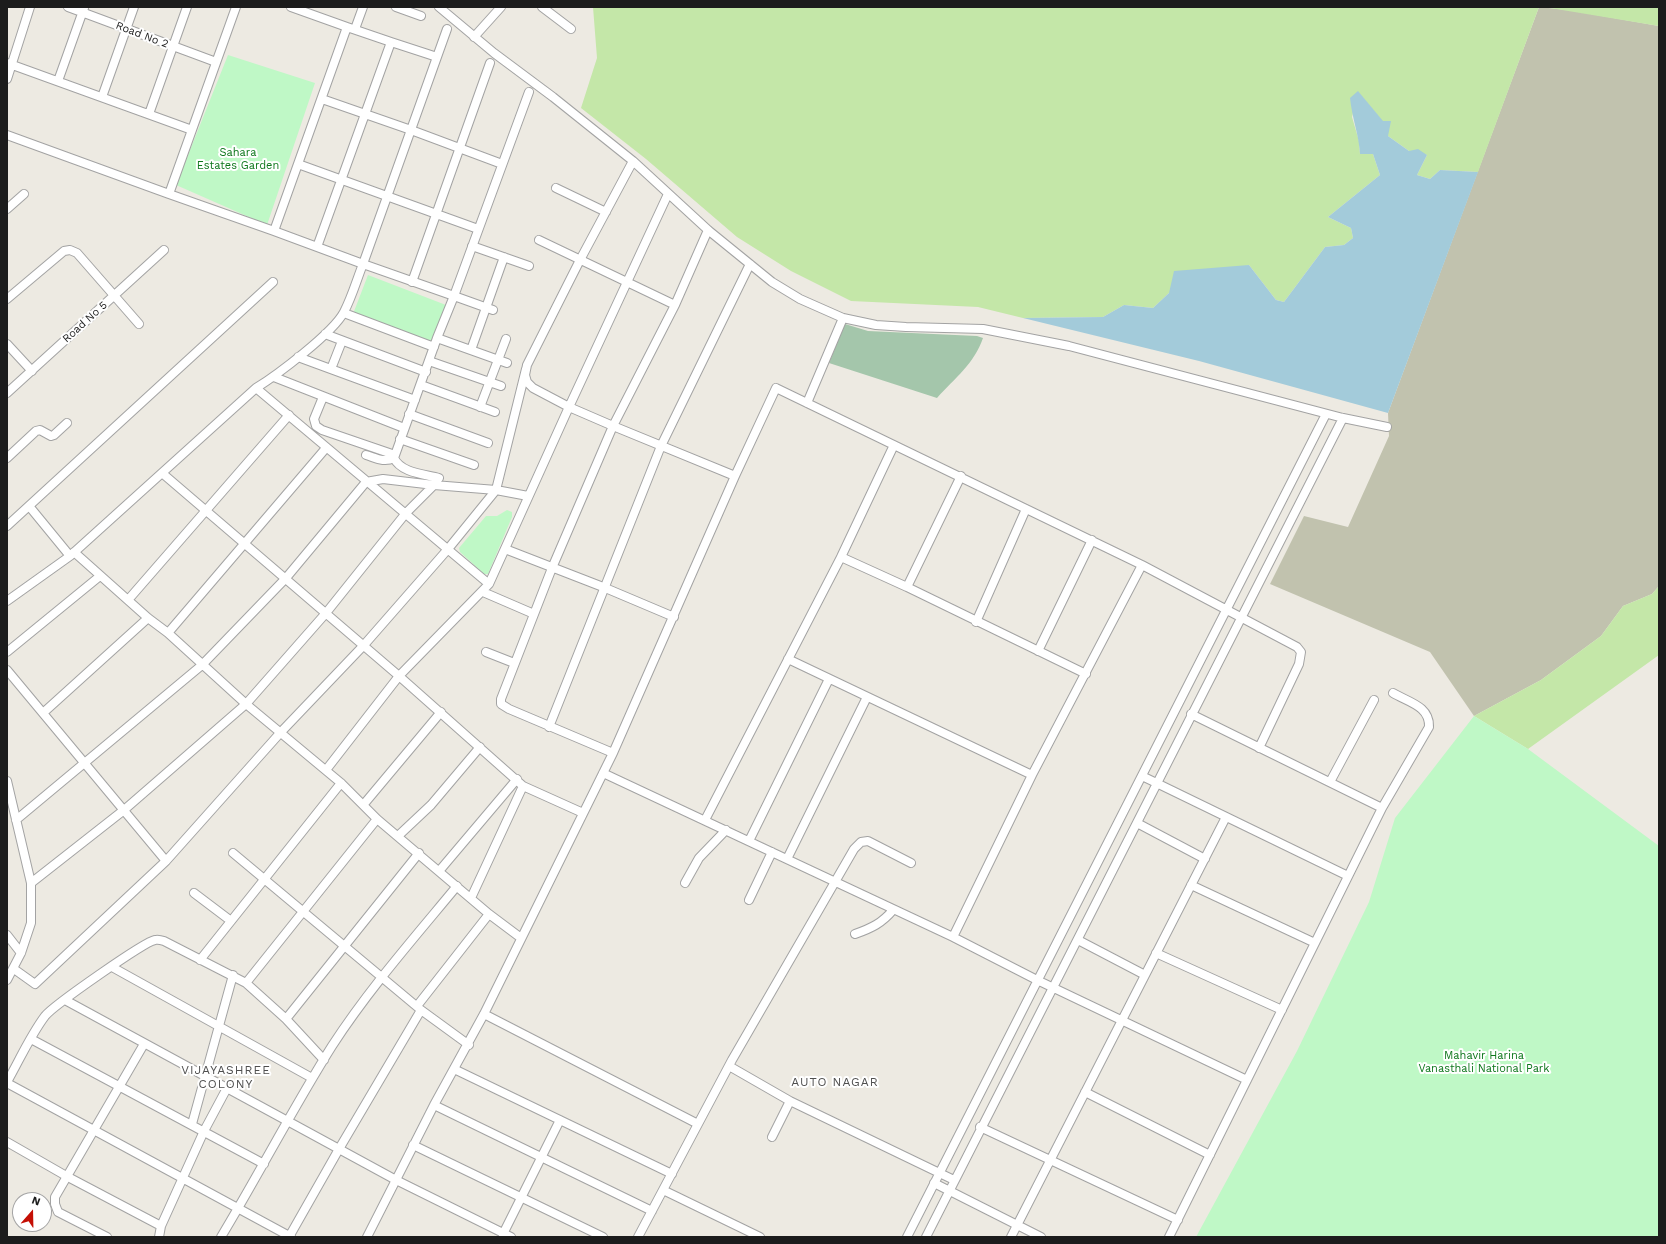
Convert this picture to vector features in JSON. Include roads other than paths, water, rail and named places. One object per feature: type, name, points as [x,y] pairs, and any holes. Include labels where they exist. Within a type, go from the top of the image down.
[{"type":"street","points":[[7,79],[10,64],[30,7]]},
{"type":"street","name":"Road No 2","points":[[68,7],[83,10],[216,62]]},
{"type":"street","points":[[102,97],[134,7]]},
{"type":"street","points":[[148,114],[187,7]]},
{"type":"street","points":[[169,194],[236,7]]},
{"type":"street","points":[[291,7],[437,57]]},
{"type":"street","points":[[355,29],[363,7]]},
{"type":"street","points":[[396,7],[421,16]]},
{"type":"street","points":[[439,7],[474,37],[632,161],[708,230],[772,282],[800,298],[843,318],[891,326],[983,329],[1069,346],[1326,414],[1387,427]]},
{"type":"street","points":[[474,37],[501,7]]},
{"type":"street","points":[[542,7],[571,29]]},
{"type":"street","points":[[58,81],[83,10]]},
{"type":"street","points":[[274,231],[322,99],[346,27]]},
{"type":"street","points":[[7,601],[72,554],[256,388],[274,377],[325,334],[344,313],[447,29]]},
{"type":"street","points":[[317,247],[391,42]]},
{"type":"street","points":[[412,282],[490,63]]},
{"type":"street","points":[[10,64],[192,130]]},
{"type":"street","points":[[366,454],[381,460],[389,460],[394,456],[529,92]]},
{"type":"street","points":[[322,99],[502,164]]},
{"type":"street","points":[[7,135],[489,309]]},
{"type":"street","points":[[14,969],[35,984],[166,861],[281,732],[364,645],[448,549],[496,490],[526,369],[580,260],[632,161]]},
{"type":"street","points":[[298,164],[388,195],[478,229]]},
{"type":"street","points":[[556,188],[606,212]]},
{"type":"street","points":[[7,209],[24,194]]},
{"type":"street","points":[[326,770],[399,676],[483,592],[489,584],[528,496],[668,194]]},
{"type":"street","points":[[613,753],[509,709],[501,704],[501,698],[552,568],[613,426],[675,305],[708,230]]},
{"type":"street","points":[[539,240],[675,305]]},
{"type":"street","points":[[472,246],[529,266]]},
{"type":"street","points":[[7,299],[64,251],[70,250],[76,253],[115,295],[139,324]]},
{"type":"street","name":"Road No 5","points":[[7,394],[164,250]]},
{"type":"street","points":[[471,350],[489,309],[504,257]]},
{"type":"street","points":[[549,727],[603,586],[661,446],[750,264]]},
{"type":"street","points":[[7,526],[273,282]]},
{"type":"street","points":[[344,313],[434,347]]},
{"type":"street","points":[[807,403],[843,318]]},
{"type":"street","points":[[325,334],[426,372]]},
{"type":"street","points":[[437,338],[507,363]]},
{"type":"street","points":[[480,407],[506,339]]},
{"type":"street","points":[[332,369],[342,341]]},
{"type":"street","points":[[7,344],[32,371]]},
{"type":"street","points":[[298,356],[415,400]]},
{"type":"street","points":[[429,361],[501,386]]},
{"type":"street","points":[[526,369],[525,376],[527,382],[532,388],[569,407],[735,476]]},
{"type":"street","points":[[274,377],[404,428]]},
{"type":"street","points":[[421,385],[495,412]]},
{"type":"street","points":[[256,388],[489,584]]},
{"type":"street","points":[[367,1237],[434,1105],[469,1045],[613,753],[735,476],[776,388],[1092,540],[1297,647],[1301,652],[1299,664],[1259,748]]},
{"type":"street","points":[[323,397],[314,419],[316,426],[322,430],[394,456],[397,464],[404,468],[439,478]]},
{"type":"street","points":[[409,414],[488,443]]},
{"type":"street","points":[[907,1237],[1037,980],[1228,610],[1326,414]]},
{"type":"street","points":[[128,600],[208,511],[289,416]]},
{"type":"street","points":[[926,1237],[980,1128],[1078,940],[1240,617],[1343,418]]},
{"type":"street","points":[[7,458],[36,431],[40,430],[54,436],[67,422]]},
{"type":"street","points":[[400,439],[474,465]]},
{"type":"street","points":[[705,820],[841,557],[894,445]]},
{"type":"street","points":[[168,633],[244,542],[326,448]]},
{"type":"street","points":[[162,473],[364,645],[517,779],[523,786],[583,813]]},
{"type":"street","points":[[907,587],[961,476]]},
{"type":"street","points":[[16,820],[202,665],[286,578],[366,482],[383,479],[496,490],[528,496]]},
{"type":"street","points":[[31,883],[124,810],[246,704],[326,613],[406,513],[434,485]]},
{"type":"street","points":[[29,506],[72,554],[168,633],[246,704],[326,770],[364,804],[378,819],[440,870],[489,914],[522,938]]},
{"type":"street","points":[[976,622],[1026,509]]},
{"type":"street","points":[[1038,651],[1092,540]]},
{"type":"street","points":[[505,549],[603,586],[674,617]]},
{"type":"street","points":[[841,557],[907,587],[976,622],[1086,674]]},
{"type":"street","points":[[953,938],[1032,775],[1142,565]]},
{"type":"street","points":[[7,652],[100,576]]},
{"type":"street","points":[[483,592],[534,614]]},
{"type":"street","points":[[43,713],[148,618]]},
{"type":"street","points":[[486,652],[514,662]]},
{"type":"street","points":[[788,659],[1032,775]]},
{"type":"street","points":[[7,670],[166,861]]},
{"type":"street","points":[[749,841],[829,679]]},
{"type":"street","points":[[1169,1237],[1382,808],[1429,727],[1430,718],[1425,710],[1392,693]]},
{"type":"street","points":[[787,859],[867,697]]},
{"type":"street","points":[[1330,782],[1374,700]]},
{"type":"street","points":[[364,804],[440,712]]},
{"type":"street","points":[[1191,714],[1382,808]]},
{"type":"street","points":[[398,836],[431,805],[480,747]]},
{"type":"street","points":[[603,772],[953,938],[1037,980],[1247,1080]]},
{"type":"street","points":[[1142,776],[1158,782],[1226,817],[1348,876]]},
{"type":"street","points":[[440,870],[517,779]]},
{"type":"street","points":[[7,781],[31,883],[31,923],[21,953],[7,980]]},
{"type":"street","points":[[200,960],[341,783]]},
{"type":"street","points":[[471,898],[523,786]]},
{"type":"street","points":[[1011,1237],[1226,817]]},
{"type":"street","points":[[246,983],[378,819]]},
{"type":"street","points":[[1137,823],[1204,859]]},
{"type":"street","points":[[685,883],[699,858],[726,830]]},
{"type":"street","points":[[638,1237],[729,1066],[854,848],[861,842],[868,841],[911,863]]},
{"type":"street","points":[[749,900],[772,852]]},
{"type":"street","points":[[286,1019],[419,853]]},
{"type":"street","points":[[233,854],[419,1008],[469,1045]]},
{"type":"street","points":[[1191,885],[1315,943]]},
{"type":"street","points":[[222,1237],[312,1078],[324,1060],[382,977],[457,886]]},
{"type":"street","points":[[194,892],[231,920]]},
{"type":"street","points":[[855,934],[875,927],[893,910]]},
{"type":"street","points":[[324,1060],[286,1019],[246,983],[233,975],[157,939],[148,943],[112,967],[65,1000],[46,1016],[31,1039],[7,1083],[183,1177],[290,1237],[419,1008],[489,914]]},
{"type":"street","points":[[7,935],[21,953]]},
{"type":"street","points":[[1078,940],[1145,975]]},
{"type":"street","points":[[1156,953],[1282,1010]]},
{"type":"street","points":[[112,967],[312,1078]]},
{"type":"street","points":[[192,1124],[233,975]]},
{"type":"street","points":[[65,1000],[396,1180],[507,1235],[522,1197],[560,1120]]},
{"type":"street","points":[[484,1014],[698,1124]]},
{"type":"street","points":[[31,1039],[192,1124],[264,1164]]},
{"type":"street","points":[[107,1237],[58,1212],[55,1204],[55,1197],[144,1044]]},
{"type":"street","points":[[729,1066],[790,1101],[954,1180]]},
{"type":"street","points":[[454,1069],[672,1174]]},
{"type":"street","points":[[158,1237],[161,1226],[204,1131],[227,1088]]},
{"type":"street","points":[[1085,1092],[1210,1154]]},
{"type":"street","points":[[772,1137],[790,1101]]},
{"type":"street","points":[[434,1105],[652,1211]]},
{"type":"street","points":[[980,1128],[1178,1220]]},
{"type":"street","points":[[7,1142],[68,1177],[161,1226]]},
{"type":"street","points":[[414,1145],[603,1237]]},
{"type":"street","points":[[934,1183],[1041,1237]]},
{"type":"street","points":[[663,1190],[760,1237]]},
{"type":"water","points":[[1358,91],[1383,121],[1391,121],[1388,136],[1409,151],[1418,149],[1427,155],[1417,175],[1430,179],[1440,170],[1478,172],[1388,413],[1199,361],[1023,318],[1103,317],[1124,305],[1153,308],[1169,293],[1174,271],[1249,265],[1276,300],[1284,302],[1325,247],[1344,245],[1353,238],[1351,228],[1328,217],[1380,175],[1373,154],[1360,154],[1350,98]]},
{"type":"district","name":"VIJAYASHREE COLONY","points":[[226,1077]]},
{"type":"district","name":"AUTO NAGAR","points":[[835,1082]]},
{"type":"park label","name":"Sahara Estates Garden","points":[[238,159]]},
{"type":"park label","name":"Mahavir Harina Vanasthali National Park","points":[[1484,1062]]}]
